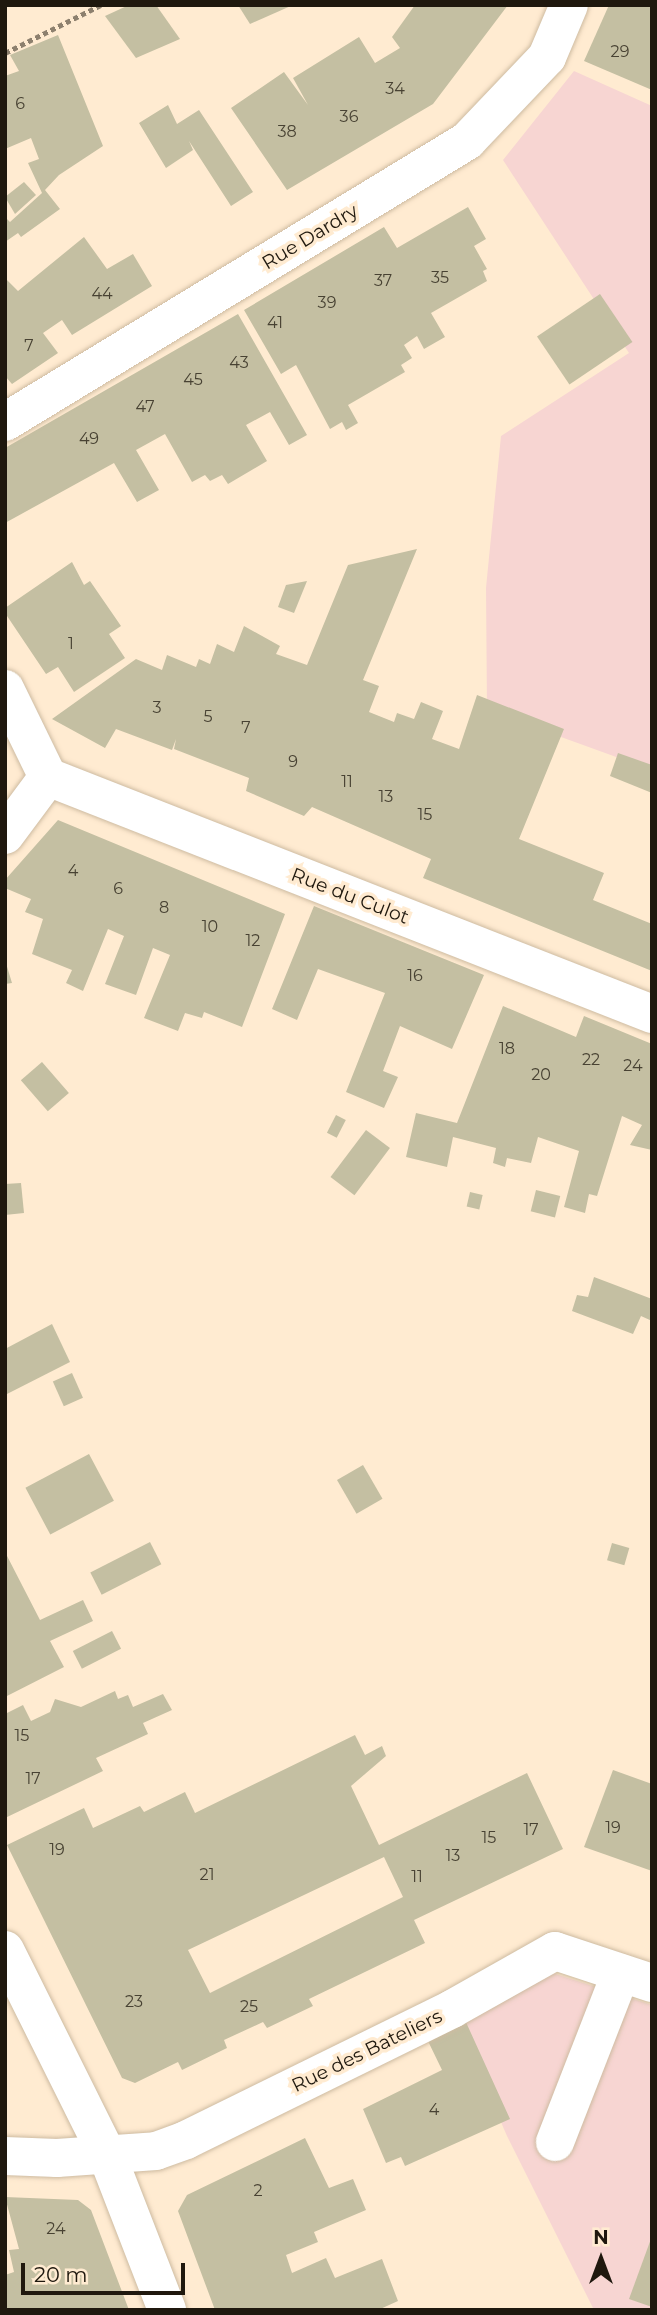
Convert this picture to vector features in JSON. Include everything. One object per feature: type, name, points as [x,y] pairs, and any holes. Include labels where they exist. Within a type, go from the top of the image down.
[{"type":"street","name":"Rue Dardry","points":[[5,422],[467,141],[547,57],[569,5]]},
{"type":"street","points":[[5,689],[48,777],[5,835]]},
{"type":"street","name":"Rue du Culot","points":[[48,777],[652,1014]]},
{"type":"street","points":[[5,1950],[107,2155],[167,2310]]},
{"type":"street","name":"Rue des Bateliers","points":[[5,2156],[107,2155],[156,2151],[186,2140],[452,2009],[555,1951],[636,1978],[555,2142]]},
{"type":"path","points":[[5,52],[101,5]]},
{"type":"shaded area","points":[[574,71],[652,106],[652,770],[487,710],[486,588],[501,436],[629,353],[503,160]]},
{"type":"shaded area","points":[[546,1971],[652,2005],[652,2310],[594,2310],[507,2136],[452,2009]]},
{"type":"building","points":[[129,5],[156,5],[180,39],[136,58],[105,16]]},
{"type":"building","points":[[238,5],[293,5],[250,24]]},
{"type":"building","points":[[415,5],[508,5],[433,104],[287,190],[231,108],[284,72],[308,105],[293,78],[359,37],[375,63],[400,48],[392,37]]},
{"type":"building","points":[[609,5],[652,5],[652,90],[584,61]]},
{"type":"building","points":[[58,35],[103,146],[59,175],[45,190],[60,209],[21,237],[18,233],[5,242],[5,217],[10,222],[42,193],[28,163],[39,159],[31,138],[5,149],[5,76],[19,71],[10,55]]},
{"type":"building","points":[[168,105],[177,124],[199,110],[253,192],[231,206],[189,141],[193,150],[166,168],[139,123]]},
{"type":"building","points":[[24,182],[36,195],[15,214],[5,197]]},
{"type":"building","points":[[468,207],[486,239],[474,246],[487,269],[483,271],[487,281],[431,313],[445,337],[424,349],[417,336],[404,345],[412,358],[401,365],[405,372],[348,405],[358,423],[346,430],[342,422],[330,429],[296,365],[281,374],[244,310],[384,227],[397,248]]},
{"type":"building","points":[[84,237],[107,269],[133,254],[152,286],[72,335],[62,320],[43,333],[58,353],[12,384],[5,376],[5,278],[18,291]]},
{"type":"building","points":[[600,294],[632,342],[569,385],[537,336]]},
{"type":"building","points":[[238,314],[307,435],[289,445],[270,412],[246,425],[267,461],[228,484],[222,475],[210,481],[205,475],[192,482],[165,434],[136,450],[159,490],[137,502],[114,463],[5,523],[5,448]]},
{"type":"building","points":[[417,549],[363,680],[379,686],[369,712],[394,722],[397,713],[414,719],[421,702],[443,711],[432,739],[459,749],[477,695],[564,729],[519,839],[604,873],[593,900],[652,924],[652,971],[423,878],[431,859],[312,807],[304,816],[246,791],[249,778],[174,749],[176,739],[172,750],[116,729],[105,748],[52,719],[136,659],[162,670],[167,655],[196,667],[199,659],[210,664],[217,644],[234,652],[244,626],[280,646],[276,654],[307,665],[348,565]]},
{"type":"building","points":[[72,562],[84,585],[90,581],[121,626],[109,634],[125,658],[74,692],[58,667],[46,674],[5,613],[5,608]]},
{"type":"building","points":[[307,581],[294,613],[278,607],[286,585]]},
{"type":"building","points":[[618,753],[652,765],[652,793],[610,776]]},
{"type":"building","points":[[58,820],[285,914],[242,1027],[204,1012],[202,1018],[185,1013],[178,1031],[144,1018],[170,955],[153,948],[136,995],[105,984],[124,936],[108,929],[83,991],[66,983],[72,970],[32,954],[43,919],[25,912],[31,899],[5,888],[5,880]]},
{"type":"building","points":[[314,906],[484,975],[452,1049],[400,1026],[383,1071],[398,1077],[384,1108],[346,1092],[385,993],[318,969],[297,1020],[272,1009]]},
{"type":"building","points":[[5,960],[12,983],[5,984]]},
{"type":"building","points":[[503,1006],[576,1037],[584,1016],[652,1044],[652,1150],[630,1145],[642,1125],[622,1116],[597,1196],[589,1194],[585,1213],[564,1207],[579,1151],[538,1137],[531,1163],[507,1158],[505,1167],[493,1163],[496,1148],[453,1137],[447,1167],[406,1157],[416,1113],[457,1123]]},
{"type":"building","points":[[42,1062],[69,1093],[48,1111],[21,1080]]},
{"type":"building","points":[[336,1115],[346,1120],[337,1138],[327,1133]]},
{"type":"building","points":[[366,1130],[390,1148],[354,1195],[330,1177]]},
{"type":"building","points":[[21,1183],[24,1213],[5,1215],[5,1184]]},
{"type":"building","points":[[536,1190],[560,1196],[555,1217],[531,1211]]},
{"type":"building","points":[[470,1192],[483,1195],[479,1210],[467,1207]]},
{"type":"building","points":[[594,1277],[652,1299],[652,1321],[641,1316],[633,1334],[572,1311],[577,1295],[588,1297]]},
{"type":"building","points":[[52,1324],[70,1362],[5,1395],[5,1349]]},
{"type":"building","points":[[72,1373],[83,1398],[64,1406],[53,1382]]},
{"type":"building","points":[[89,1454],[114,1501],[50,1535],[25,1488]]},
{"type":"building","points":[[363,1465],[382,1499],[357,1514],[337,1480]]},
{"type":"building","points":[[150,1542],[161,1564],[102,1595],[90,1572]]},
{"type":"building","points":[[612,1543],[629,1548],[624,1565],[607,1560]]},
{"type":"building","points":[[5,1552],[40,1620],[83,1600],[93,1621],[50,1641],[64,1667],[5,1697]]},
{"type":"building","points":[[112,1631],[121,1649],[82,1669],[73,1651]]},
{"type":"building","points":[[115,1691],[118,1699],[128,1695],[133,1707],[163,1694],[172,1710],[143,1723],[148,1734],[96,1758],[103,1771],[5,1818],[5,1714],[23,1705],[31,1721],[50,1712],[55,1699],[81,1707]]},
{"type":"building","points":[[355,1735],[365,1755],[382,1746],[386,1756],[351,1786],[379,1845],[527,1773],[563,1849],[414,1920],[425,1943],[309,1999],[313,2006],[267,2028],[263,2022],[224,2040],[227,2048],[182,2070],[178,2062],[135,2083],[122,2078],[7,1845],[84,1808],[93,1828],[140,1806],[144,1812],[185,1792],[195,1813]],"holes":[[[384,1857],[403,1897],[210,1993],[188,1950]]]},
{"type":"building","points":[[613,1770],[652,1784],[652,1871],[584,1847]]},
{"type":"building","points":[[465,2020],[510,2119],[405,2166],[401,2157],[386,2163],[363,2109],[442,2070],[427,2039]]},
{"type":"building","points":[[305,2138],[329,2188],[353,2179],[366,2210],[314,2232],[318,2242],[286,2255],[292,2273],[326,2258],[335,2278],[382,2259],[398,2301],[378,2310],[215,2310],[178,2211],[187,2195]]},
{"type":"building","points":[[5,2197],[78,2200],[91,2210],[129,2310],[5,2310],[5,2275],[14,2272],[9,2250],[19,2249]]},
{"type":"building","points":[[652,2236],[652,2307],[629,2299]]}]
